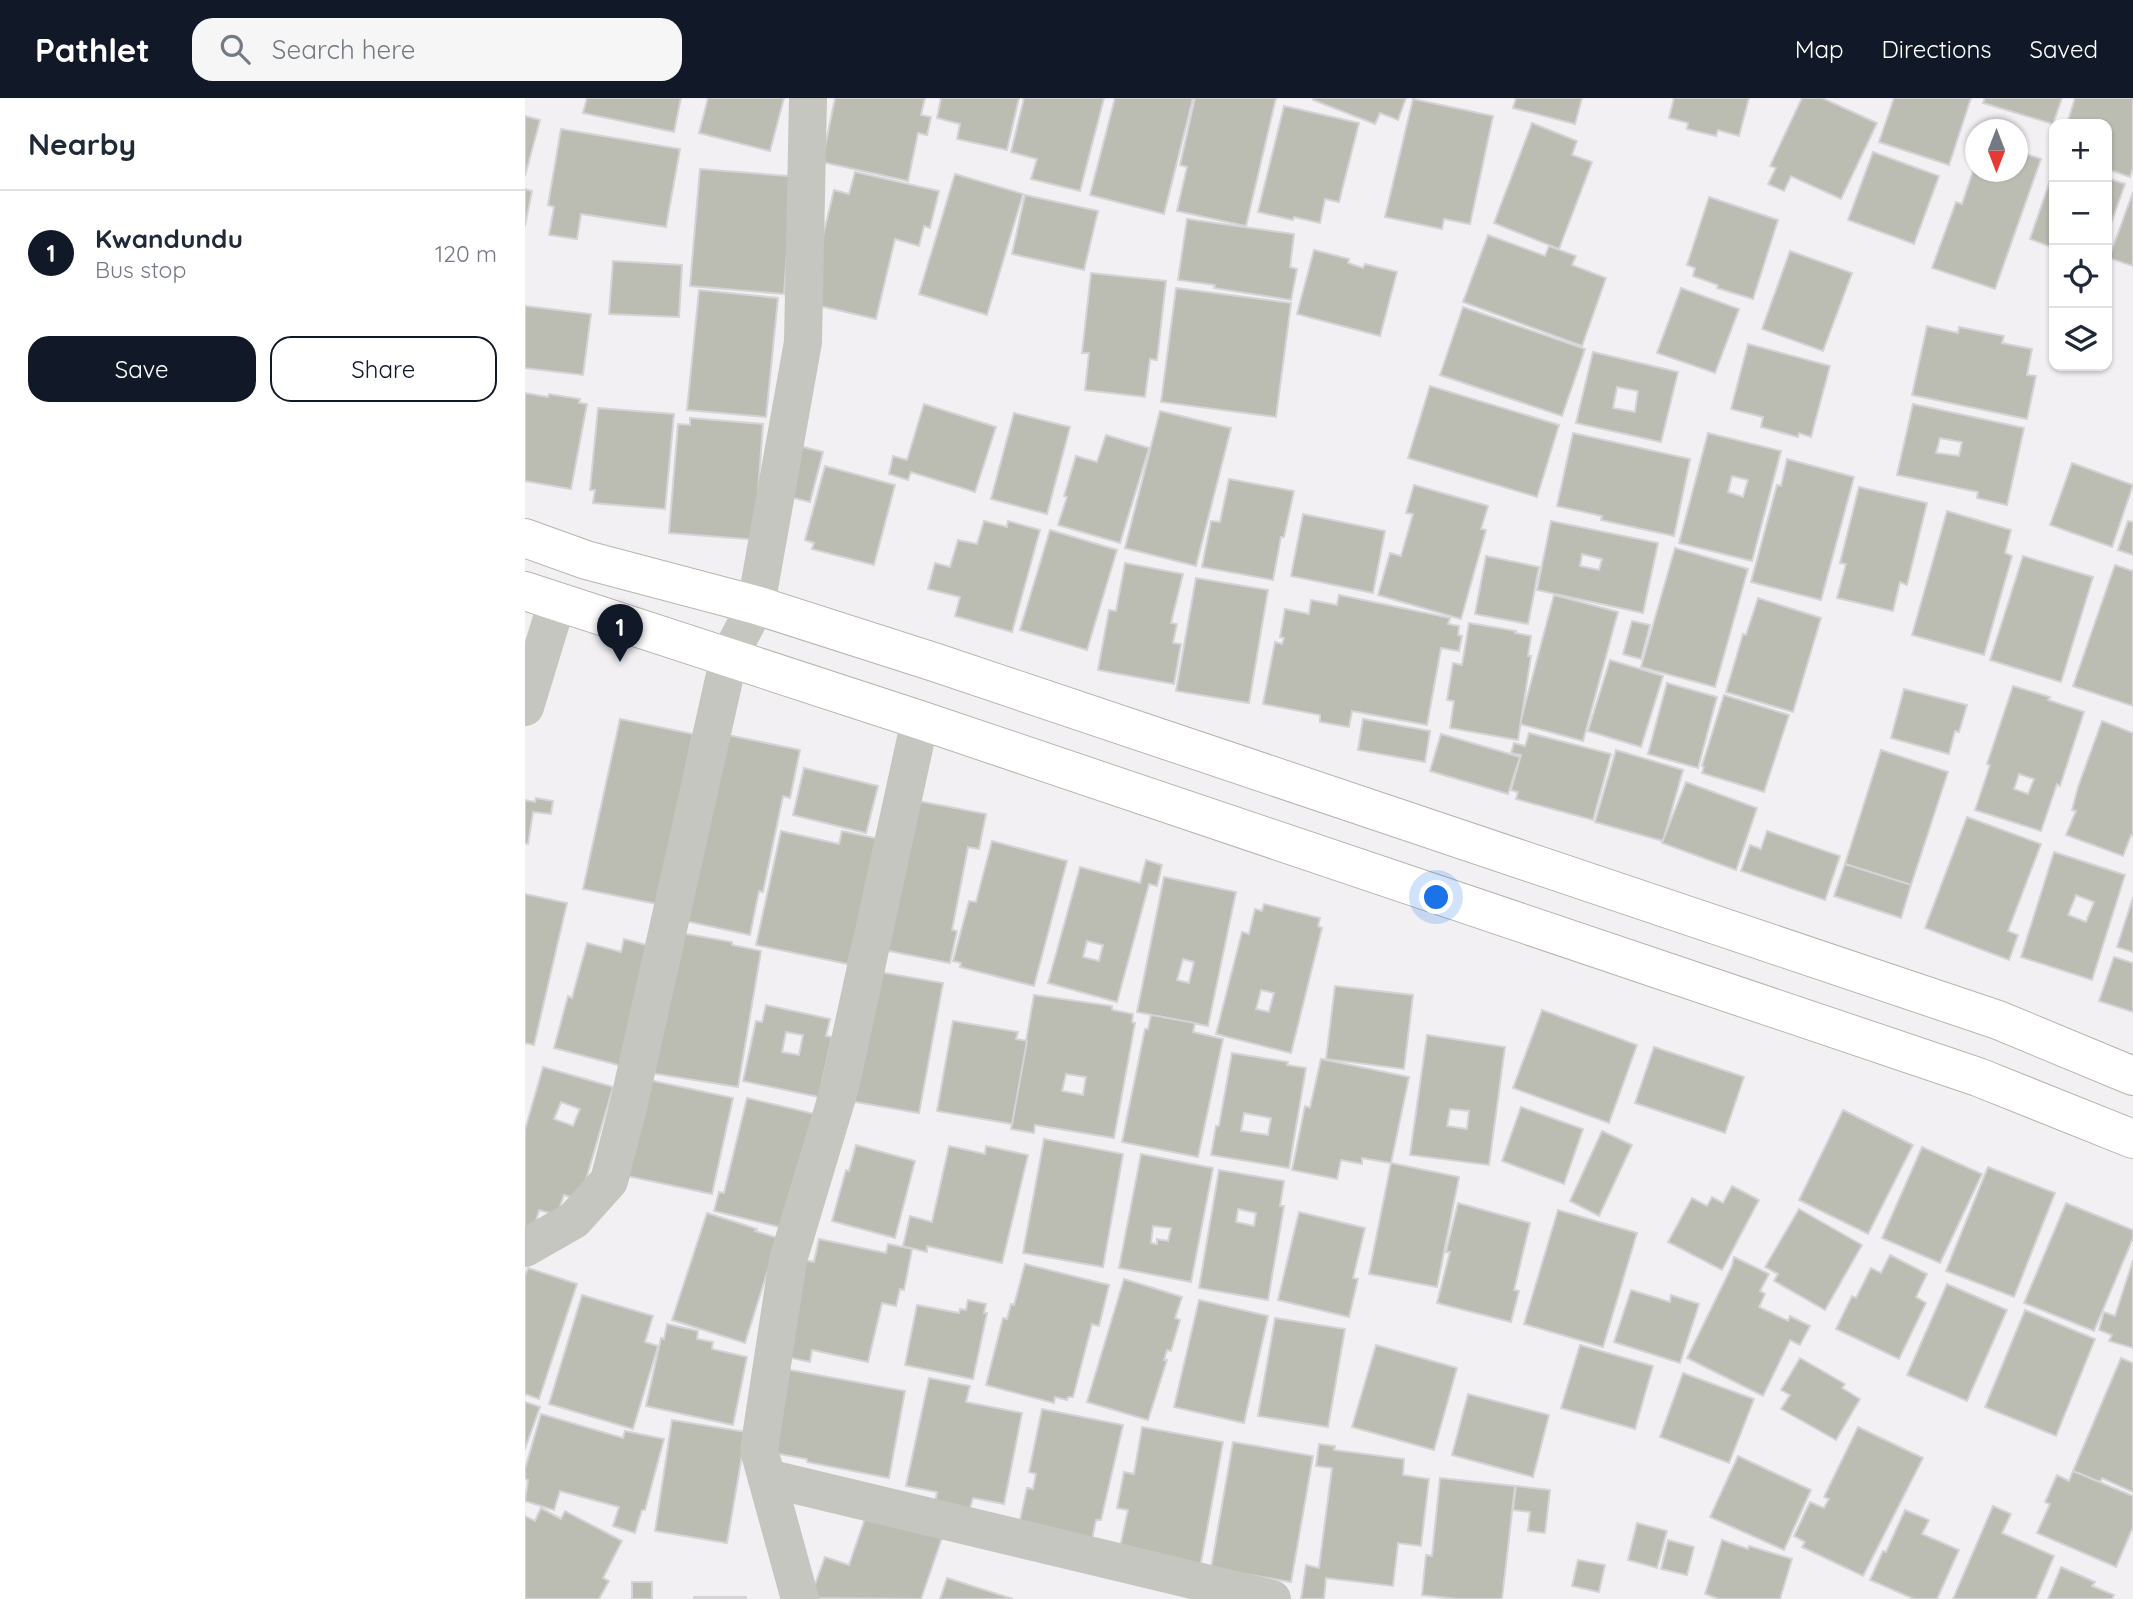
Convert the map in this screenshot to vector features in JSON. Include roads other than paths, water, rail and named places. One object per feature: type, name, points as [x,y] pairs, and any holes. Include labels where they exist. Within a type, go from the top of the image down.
[{"type":"main road","points":[[525,538],[586,560],[756,605],[1999,1020],[2133,1076]]},
{"type":"main road","points":[[541,596],[920,720],[1978,1077],[2133,1139]]},
{"type":"street","points":[[525,1248],[573,1220],[609,1181],[729,657],[756,605],[803,342],[808,98]]},
{"type":"street","points":[[525,707],[541,596]]},
{"type":"street","points":[[800,1599],[759,1450],[788,1260],[840,1087],[920,720]]},
{"type":"street","points":[[767,1478],[1272,1599]]},
{"type":"place","name":"Kwandundu","points":[[620,662]]}]
